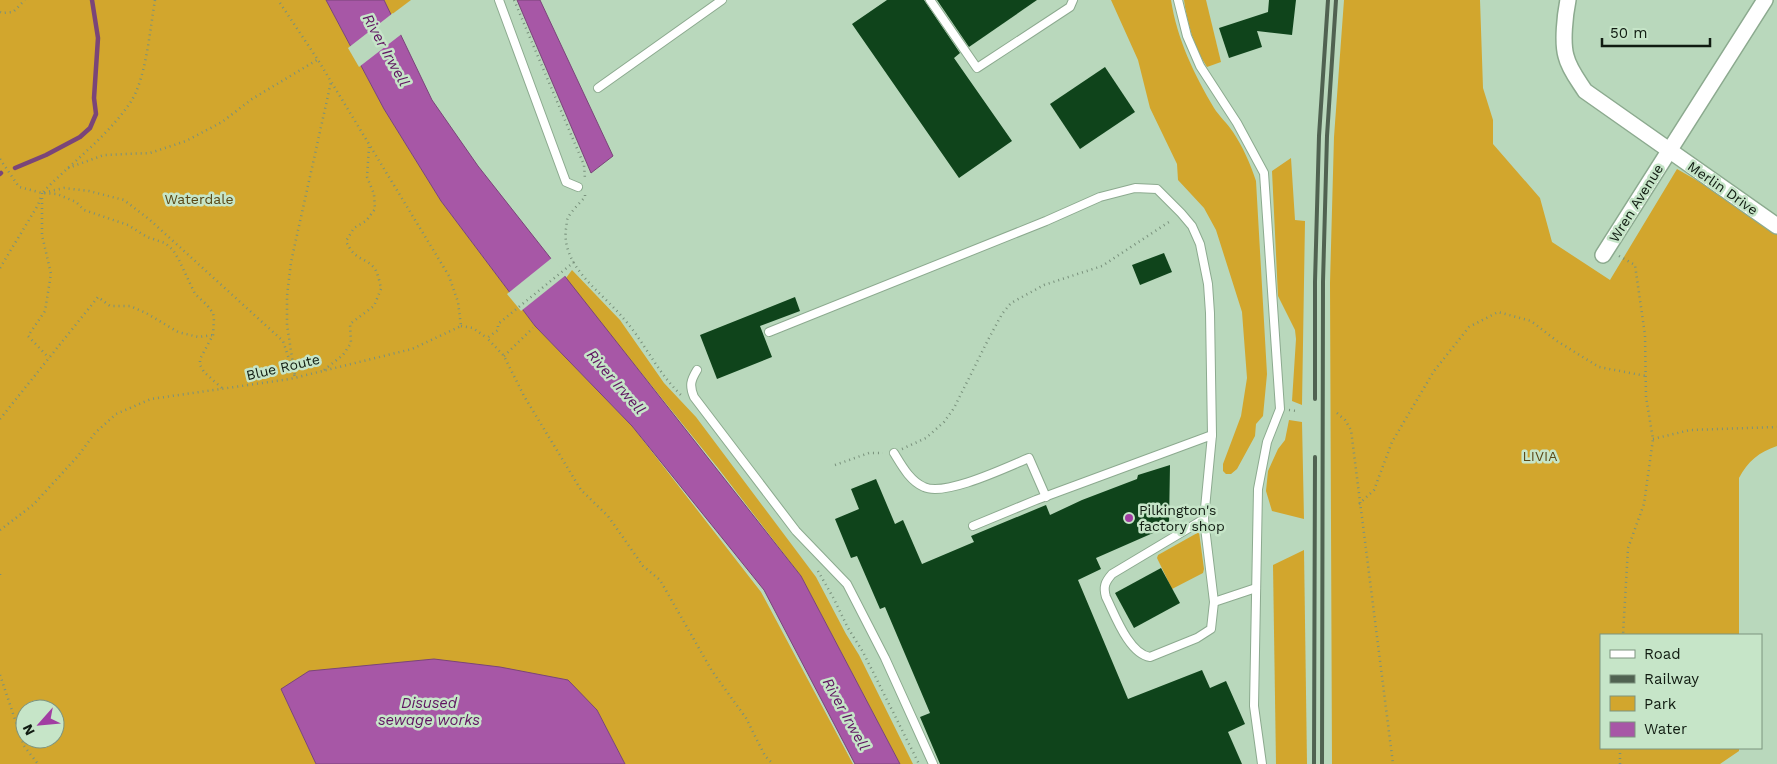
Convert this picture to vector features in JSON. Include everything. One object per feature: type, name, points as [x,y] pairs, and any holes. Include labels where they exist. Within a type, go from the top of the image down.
[{"type":"street","name":"Merlin Drive","points":[[1568,0],[1565,17],[1565,56],[1573,74],[1586,91],[1777,226]]},
{"type":"street","name":"Wren Avenue","points":[[1605,252],[1765,0]]},
{"type":"lane","points":[[500,0],[566,182],[578,187]]},
{"type":"lane","points":[[598,88],[722,0]]},
{"type":"lane","points":[[930,0],[976,68],[1070,7],[1073,0]]},
{"type":"lane","points":[[1178,0],[1187,36],[1200,66],[1237,123],[1264,173],[1280,409],[1267,442],[1258,489],[1254,706],[1262,764]]},
{"type":"lane","points":[[769,332],[1046,221],[1100,197],[1135,188],[1157,189],[1192,226],[1200,244],[1208,284],[1212,435],[1204,520],[1214,602],[1211,629],[1208,632],[1150,657],[1143,656],[1133,647],[1106,597],[1105,584],[1112,574],[1204,520]]},
{"type":"lane","points":[[697,370],[691,381],[690,388],[694,397],[796,530],[847,584],[886,658],[933,764]]},
{"type":"lane","points":[[973,526],[1212,435]]},
{"type":"lane","points":[[894,453],[913,480],[923,487],[933,490],[946,489],[1029,458],[1046,497]]},
{"type":"lane","points":[[1214,602],[1256,588]]},
{"type":"path","points":[[0,12],[13,12],[25,0]]},
{"type":"path","points":[[0,268],[38,205],[42,193],[66,168],[98,140],[131,102],[144,70],[155,0]]},
{"type":"path","points":[[278,0],[318,60],[449,276],[458,302],[461,326]]},
{"type":"path","points":[[66,168],[104,155],[150,153],[186,141],[222,122],[252,99],[318,60]]},
{"type":"path","points":[[295,377],[287,325],[291,262],[331,82]]},
{"type":"path","name":"Blue Route","points":[[0,530],[33,505],[78,456],[95,433],[116,414],[151,399],[224,389],[322,371],[343,355],[352,343],[349,332],[350,324],[374,306],[381,289],[375,270],[356,257],[346,241],[354,228],[366,221],[375,209],[374,194],[367,177],[370,146]]},
{"type":"path","points":[[0,159],[19,187],[42,193],[57,194],[76,202],[84,210],[128,225],[147,237],[165,243],[179,260],[195,294],[213,313],[213,335],[200,359],[200,366],[204,372],[224,389]]},
{"type":"path","points":[[42,193],[64,188],[89,191],[124,200],[150,220],[283,341],[295,377]]},
{"type":"path","points":[[42,193],[42,235],[51,274],[45,311],[28,336],[49,358]]},
{"type":"path","points":[[835,464],[869,453],[878,452],[891,455],[926,438],[944,422],[954,408],[988,338],[1011,303],[1044,285],[1102,266],[1164,227],[1181,213]]},
{"type":"path","points":[[1605,252],[1634,265],[1645,336],[1646,397],[1653,439],[1644,504],[1628,548],[1622,634]]},
{"type":"path","points":[[488,338],[498,330],[498,324],[574,262],[586,278],[625,319],[669,383],[687,401]]},
{"type":"path","points":[[0,420],[98,297],[110,306],[130,306],[146,313],[178,332],[198,336],[213,335]]},
{"type":"path","points":[[1359,504],[1374,490],[1392,442],[1434,371],[1469,327],[1498,312],[1531,321],[1557,341],[1599,367],[1646,376]]},
{"type":"path","points":[[322,371],[412,349],[461,326],[473,328],[488,338],[504,356],[524,396],[581,490],[608,516],[643,566],[660,580],[712,671],[746,718],[765,756],[773,764]]},
{"type":"path","points":[[504,356],[533,328]]},
{"type":"path","points":[[1336,413],[1345,420],[1351,430],[1393,764]]},
{"type":"path","points":[[1653,439],[1690,430],[1777,427]]},
{"type":"path","points":[[815,568],[821,575],[848,628],[864,652],[919,764]]},
{"type":"path","points":[[0,675],[24,746],[38,764]]},
{"type":"path","points":[[1620,749],[1620,764]]},
{"type":"green space","name":"Waterdale","points":[[0,0],[326,0],[384,109],[441,201],[535,326],[632,426],[761,592],[853,764],[625,764],[597,710],[281,689],[316,764],[0,764]]},
{"type":"green space","points":[[384,0],[411,0],[391,15]]},
{"type":"green space","points":[[1111,0],[1171,0],[1177,29],[1193,69],[1214,108],[1240,143],[1256,181],[1267,374],[1263,416],[1256,424],[1255,436],[1237,469],[1231,474],[1226,474],[1223,471],[1223,464],[1241,416],[1247,378],[1242,312],[1216,230],[1204,208],[1178,180],[1177,164],[1150,108],[1138,60]]},
{"type":"green space","points":[[1184,0],[1206,0],[1221,62],[1207,67],[1202,60],[1192,35]]},
{"type":"green space","name":"LIVIA","points":[[1344,0],[1480,0],[1483,88],[1493,120],[1493,144],[1540,198],[1552,242],[1610,280],[1677,169],[1731,200],[1777,234],[1777,446],[1755,458],[1739,478],[1739,634],[1600,634],[1600,749],[1739,749],[1739,751],[1720,764],[1332,764],[1330,283],[1334,137]]},
{"type":"green space","points":[[1291,158],[1295,220],[1305,221],[1302,405],[1292,401],[1295,330],[1278,296],[1272,171]]},
{"type":"green space","points":[[572,270],[620,320],[664,383],[696,417],[816,577],[859,655],[913,764],[900,764],[801,576],[718,468],[576,292],[566,278]]},
{"type":"green space","points":[[1289,420],[1302,422],[1304,519],[1272,511],[1266,491],[1268,471],[1278,449],[1285,440]]},
{"type":"green space","points":[[1199,532],[1203,573],[1172,589],[1157,558],[1158,555]]},
{"type":"green space","points":[[1304,550],[1307,764],[1276,764],[1273,565]]},
{"type":"water","name":"River Irwell","points":[[326,0],[384,0],[432,100],[478,166],[801,576],[900,764],[855,764],[764,590],[632,426],[535,326],[441,201],[384,109]]},
{"type":"water","points":[[517,0],[540,0],[613,156],[591,173]]},
{"type":"water","name":"Disused sewage works","points":[[434,659],[500,667],[568,680],[597,710],[625,764],[316,764],[281,689],[309,671]]},
{"type":"pier","points":[[393,13],[403,33],[359,67],[348,48]]},
{"type":"pier","points":[[553,257],[566,275],[521,311],[507,294]]},
{"type":"building","points":[[887,0],[924,0],[960,53],[954,58],[1012,141],[959,178],[852,24]]},
{"type":"building","points":[[937,0],[1037,0],[969,47]]},
{"type":"building","points":[[1269,0],[1296,0],[1292,35],[1257,31],[1262,47],[1229,58],[1219,28],[1268,12]]},
{"type":"building","points":[[1105,67],[1135,112],[1080,149],[1050,104]]},
{"type":"building","points":[[1164,253],[1172,272],[1140,285],[1132,265]]},
{"type":"building","points":[[795,297],[800,311],[760,326],[772,357],[717,379],[700,335]]},
{"type":"building","points":[[1170,465],[1169,526],[1096,558],[1101,569],[1078,580],[1128,699],[1202,670],[1210,688],[1226,681],[1245,724],[1228,732],[1242,764],[940,764],[920,717],[930,713],[885,607],[880,609],[857,556],[851,558],[835,519],[859,509],[851,489],[876,479],[895,524],[903,520],[922,564],[974,542],[971,536],[1046,505],[1050,515],[1082,500],[1137,479],[1138,475]]},
{"type":"building","points":[[1161,568],[1180,603],[1134,628],[1115,593]]},
{"type":"waterway","points":[[15,168],[46,155],[80,137],[90,128],[96,114],[94,98],[98,38],[92,0]]},
{"type":"railway","points":[[1315,399],[1315,282],[1319,136],[1328,0]]},
{"type":"railway","points":[[1322,764],[1323,282],[1327,136],[1336,0]]},
{"type":"railway","points":[[1314,764],[1315,457]]},
{"type":"place","name":"Pilkington's factory shop","points":[[1129,518]]}]
